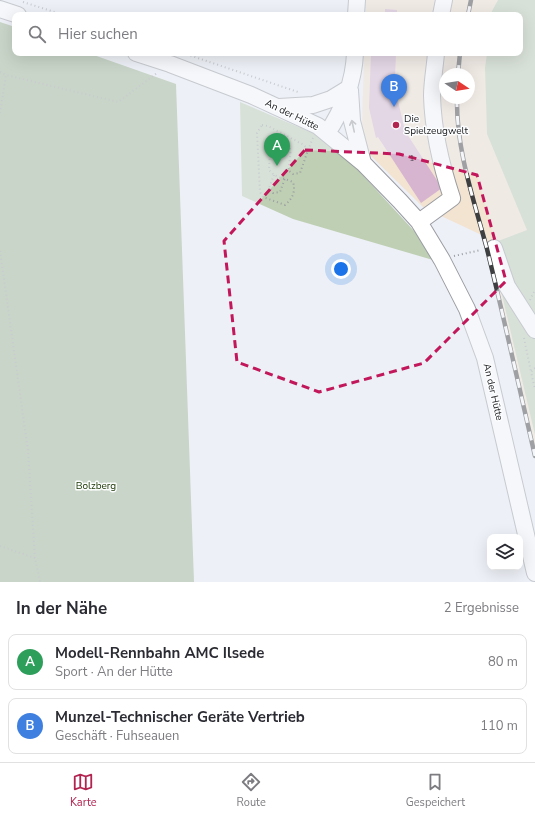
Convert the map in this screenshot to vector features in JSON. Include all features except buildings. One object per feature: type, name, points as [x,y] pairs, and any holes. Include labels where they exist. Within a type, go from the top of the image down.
[{"type":"street","points":[[356,12],[357,0]]},
{"type":"street","points":[[442,12],[444,0]]},
{"type":"street","points":[[0,9],[12,13]]},
{"type":"street","name":"An der Hütte","points":[[145,56],[170,64],[278,107],[318,126],[363,163],[419,222],[442,260],[467,309],[485,358],[535,573]]},
{"type":"street","points":[[355,56],[350,88],[352,121],[363,163]]},
{"type":"street","points":[[419,222],[452,198],[446,181],[436,140],[432,95],[436,56]]},
{"type":"street","points":[[278,107],[313,105],[332,99],[350,88]]},
{"type":"street","points":[[326,133],[334,122],[350,88]]},
{"type":"street","points":[[494,248],[507,286],[535,330]]},
{"type":"path","points":[[17,0],[55,12]]},
{"type":"path","points":[[192,56],[300,92]]},
{"type":"path","points":[[0,72],[118,102],[170,64]]},
{"type":"path","points":[[0,113],[6,74]]},
{"type":"path","points":[[262,125],[268,126],[304,145],[308,150],[300,173],[293,174],[288,170],[291,150],[288,143],[282,140],[276,140],[270,145],[269,170],[274,175],[285,178],[293,182],[295,188],[291,200],[285,205],[263,197],[260,192],[257,133],[262,125]]},
{"type":"path","points":[[274,175],[269,188],[274,193],[280,192],[285,178]]},
{"type":"path","points":[[452,256],[494,248]]},
{"type":"path","points":[[0,251],[28,451],[35,558],[40,582]]},
{"type":"path","points":[[535,368],[531,372],[535,389]]},
{"type":"path","points":[[0,546],[35,558]]},
{"type":"highlighted area","points":[[305,150],[399,154],[477,175],[506,281],[424,363],[319,392],[237,362],[224,241]]},
{"type":"shaded area","points":[[366,0],[535,0],[535,451],[486,237],[424,208],[369,154],[362,126],[364,56],[523,56],[523,12],[366,12]]},
{"type":"green space","points":[[498,0],[535,0],[535,435],[490,244],[527,230],[487,134],[485,68],[487,56],[523,56],[523,12],[492,11]]},
{"type":"green space","name":"Bolzberg","points":[[0,22],[12,26],[12,56],[97,56],[176,84],[194,582],[0,582]]},
{"type":"green space","points":[[240,102],[322,137],[335,145],[415,232],[433,260],[293,219],[242,196]]},
{"type":"railway","points":[[469,12],[471,0]]},
{"type":"railway","points":[[459,68],[460,56]]},
{"type":"railway","points":[[457,104],[459,137],[467,175],[487,249],[535,456]]},
{"type":"place","name":"Munzel-Technischer Geräte Vertrieb","points":[[394,107]]},
{"type":"place","name":"Die Spielzeugwelt","points":[[396,125]]},
{"type":"place","name":"Modell-Rennbahn AMC Ilsede","points":[[277,166]]}]
